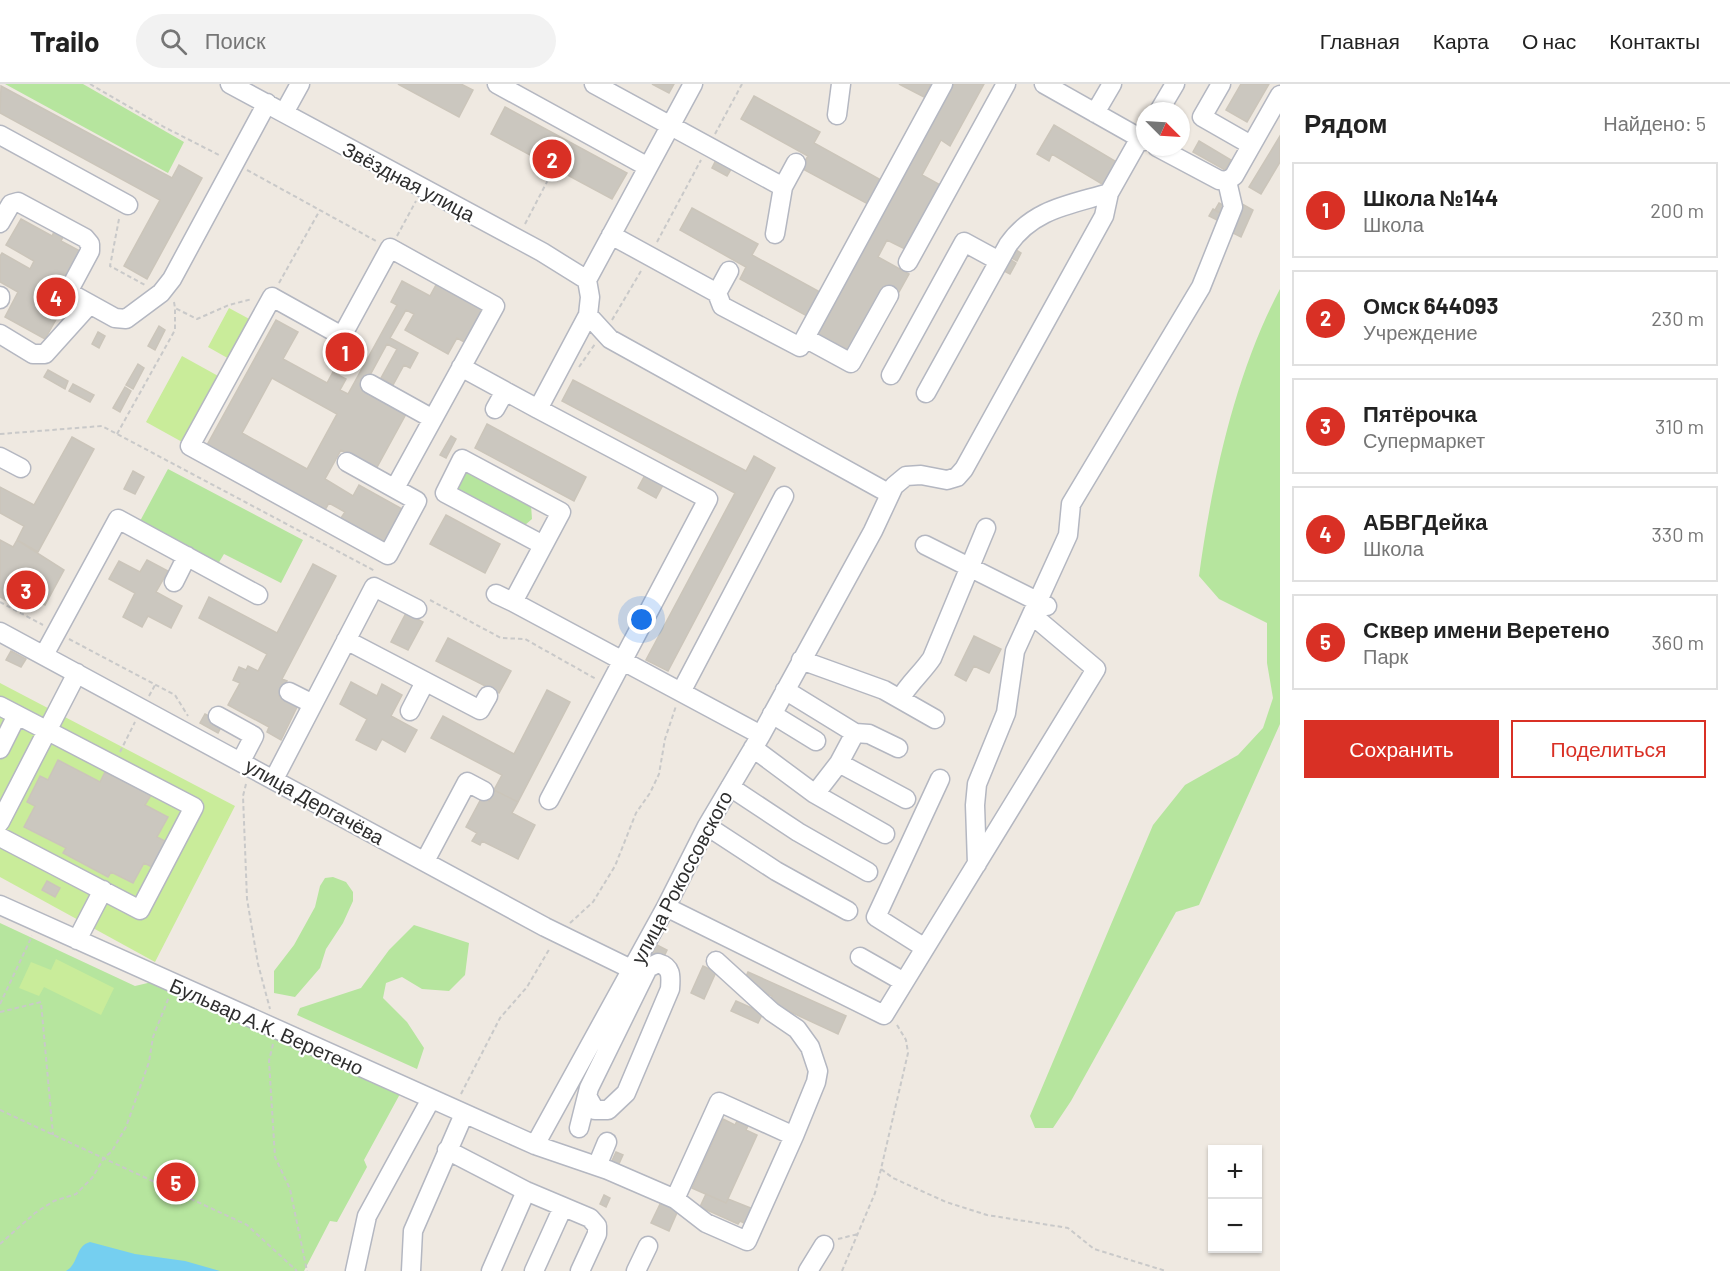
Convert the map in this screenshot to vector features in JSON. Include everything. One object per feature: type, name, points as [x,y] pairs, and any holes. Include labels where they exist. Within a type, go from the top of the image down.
[{"type":"street","points":[[284,113],[300,84]]},
{"type":"street","points":[[497,84],[519,89],[648,167]]},
{"type":"street","points":[[594,84],[783,187]]},
{"type":"street","points":[[538,409],[588,315],[590,297],[587,280],[693,84]]},
{"type":"street","points":[[837,115],[841,84]]},
{"type":"street","points":[[611,235],[717,293],[722,306],[800,347],[943,84]]},
{"type":"street","points":[[908,262],[1006,84]]},
{"type":"street","points":[[1095,113],[1112,84]]},
{"type":"street","points":[[1165,102],[1175,84]]},
{"type":"street","points":[[1221,84],[1202,117],[1251,145]]},
{"type":"street","name":"Звёздная улица","points":[[233,85],[517,238],[587,280]]},
{"type":"street","points":[[1048,85],[1136,135]]},
{"type":"street","points":[[1175,156],[1219,180],[1227,181],[1234,176],[1280,95]]},
{"type":"street","points":[[0,223],[11,204],[18,202],[88,240],[90,251],[68,292],[115,318],[126,319],[168,286],[267,103]]},
{"type":"street","points":[[0,135],[128,205]]},
{"type":"street","points":[[588,315],[610,339],[890,494],[894,486],[906,476],[921,475],[947,480],[957,477],[964,469],[1104,216],[1108,193],[1136,154]]},
{"type":"street","points":[[775,234],[783,187],[796,163]]},
{"type":"street","points":[[977,864],[975,805],[977,784],[1006,712],[1015,651],[1039,608],[1068,535],[1071,504],[1201,287],[1233,207],[1227,181]]},
{"type":"street","points":[[926,393],[999,261],[1021,227],[1045,212],[1108,193]]},
{"type":"street","points":[[891,375],[964,242],[999,261]]},
{"type":"street","points":[[347,462],[417,501],[388,555],[190,446],[272,297],[342,336],[390,248],[495,306],[395,488]]},
{"type":"street","points":[[717,293],[729,271]]},
{"type":"street","points":[[805,338],[851,363],[889,295]]},
{"type":"street","points":[[0,334],[33,354],[45,354],[90,304]]},
{"type":"street","points":[[461,367],[708,500],[549,800]]},
{"type":"street","points":[[370,384],[433,419]]},
{"type":"street","points":[[495,409],[505,391]]},
{"type":"street","points":[[0,457],[21,468]]},
{"type":"street","points":[[513,602],[561,512],[462,459],[445,492],[543,545]]},
{"type":"street","name":"улица Рокоссовского","points":[[535,1145],[638,966],[707,826],[772,714],[890,494]]},
{"type":"street","points":[[681,692],[784,496]]},
{"type":"street","points":[[44,655],[118,519],[258,595]]},
{"type":"street","points":[[900,699],[914,677],[932,658],[986,528]]},
{"type":"street","points":[[666,907],[884,1015],[1095,669],[1039,608],[925,545]]},
{"type":"street","points":[[174,582],[187,556]]},
{"type":"street","points":[[274,779],[374,587],[422,604]]},
{"type":"street","points":[[496,594],[681,692],[757,741],[815,794],[885,834]]},
{"type":"street","name":"улица Дергачёва","points":[[0,632],[559,933],[638,966],[658,963],[664,965],[671,976],[670,989],[626,1093],[618,1104],[603,1112],[595,1110],[590,1105],[587,1096]]},
{"type":"street","points":[[346,640],[480,710],[488,696]]},
{"type":"street","points":[[801,660],[884,690],[935,719]]},
{"type":"street","points":[[0,822],[77,673]]},
{"type":"street","points":[[410,711],[425,682]]},
{"type":"street","points":[[785,690],[855,733],[868,734],[898,748]]},
{"type":"street","points":[[289,692],[313,704]]},
{"type":"street","points":[[0,706],[194,807],[140,910],[0,837]]},
{"type":"street","points":[[772,714],[816,741]]},
{"type":"street","points":[[0,748],[17,715]]},
{"type":"street","points":[[218,716],[254,736],[241,761]]},
{"type":"street","points":[[815,794],[839,763],[855,733]]},
{"type":"street","points":[[839,763],[906,799]]},
{"type":"street","points":[[925,948],[876,917],[940,778]]},
{"type":"street","points":[[425,861],[467,782],[484,791]]},
{"type":"street","points":[[730,787],[798,832],[868,872]]},
{"type":"street","points":[[707,826],[776,871],[848,912]]},
{"type":"street","points":[[77,940],[103,890]]},
{"type":"street","name":"Бульвар А.К. Веретено","points":[[0,905],[459,1112],[535,1145],[597,1166],[675,1199],[706,1223],[747,1241],[794,1136]]},
{"type":"street","points":[[860,957],[904,982]]},
{"type":"street","points":[[675,1199],[719,1102],[794,1136],[816,1082],[814,1056],[797,1029],[772,1012],[716,961]]},
{"type":"street","points":[[579,1128],[587,1096],[638,966]]},
{"type":"street","points":[[355,1271],[367,1216],[431,1099]]},
{"type":"street","points":[[411,1271],[413,1231],[447,1150],[459,1112]]},
{"type":"street","points":[[597,1166],[607,1142]]},
{"type":"street","points":[[447,1150],[526,1191],[590,1218],[597,1226],[597,1234],[580,1271]]},
{"type":"street","points":[[491,1271],[526,1191]]},
{"type":"street","points":[[534,1271],[563,1207]]},
{"type":"street","points":[[808,1271],[824,1245]]},
{"type":"street","points":[[636,1271],[648,1246]]},
{"type":"path","points":[[90,84],[164,128],[235,163],[390,248],[423,188]]},
{"type":"path","points":[[517,238],[549,178]]},
{"type":"path","points":[[272,297],[320,210]]},
{"type":"path","points":[[117,434],[175,330],[175,308]]},
{"type":"path","points":[[0,434],[102,426],[376,572]]},
{"type":"path","points":[[0,602],[175,695],[193,722]]},
{"type":"path","points":[[422,604],[501,638],[525,639],[609,686]]},
{"type":"path","points":[[113,765],[155,685]]},
{"type":"path","points":[[459,1112],[500,1018],[527,987],[559,933],[593,902],[615,866],[636,813],[650,793],[659,774],[665,739],[681,692]]},
{"type":"path","points":[[0,1004],[38,923]]},
{"type":"path","points":[[0,1244],[35,1213],[54,1201],[76,1194],[92,1179],[104,1158],[112,1151],[126,1127],[172,983]]},
{"type":"path","points":[[0,1012],[41,1002],[53,1135]]},
{"type":"path","points":[[842,1271],[875,1193],[908,1053],[902,1030],[884,1015]]},
{"type":"path","points":[[0,1110],[247,1225],[297,1271]]},
{"type":"path","points":[[881,1169],[893,1178],[946,1202],[987,1215],[1068,1228],[1094,1249],[1166,1271]]},
{"type":"path","points":[[824,1245],[858,1234]]},
{"type":"green space","points":[[5,84],[83,84],[184,142],[168,173]]},
{"type":"green space","points":[[1280,289],[1280,724],[1199,905],[1176,912],[1071,1101],[1053,1128],[1035,1128],[1030,1116],[1153,825],[1185,785],[1238,755],[1263,728],[1273,698],[1267,663],[1267,623],[1219,599],[1199,576],[1218,465],[1238,392],[1250,356]]},
{"type":"green space","points":[[229,308],[253,321],[231,360],[208,347]]},
{"type":"green space","points":[[182,356],[220,377],[184,443],[146,422]]},
{"type":"green space","points":[[168,469],[303,540],[281,583],[224,554],[218,564],[139,523]]},
{"type":"green space","points":[[464,471],[469,471],[531,505],[532,519],[525,525],[457,491],[455,487]]},
{"type":"green space","points":[[0,683],[235,806],[155,962],[0,877]]},
{"type":"green space","points":[[333,877],[346,882],[353,892],[353,901],[343,923],[326,949],[320,968],[295,997],[274,993],[274,971],[294,945],[315,907],[320,886],[325,878]]},
{"type":"green space","points":[[0,923],[135,986],[152,982],[400,1094],[364,1160],[367,1167],[337,1222],[330,1221],[304,1271],[0,1271]]},
{"type":"green space","points":[[414,925],[469,943],[465,975],[449,991],[422,989],[402,977],[386,983],[383,998],[407,1022],[424,1048],[417,1069],[297,1015],[300,1008],[361,988],[389,950]]},
{"type":"green space","points":[[56,959],[114,988],[101,1015],[44,987],[39,996],[19,988],[31,962],[51,970]]},
{"type":"water","points":[[90,1242],[135,1254],[185,1261],[220,1271],[66,1271],[73,1264],[82,1247]]},
{"type":"building","points":[[398,84],[461,84],[473,90],[459,117]]},
{"type":"building","points":[[652,84],[674,84],[669,93]]},
{"type":"building","points":[[899,84],[931,84],[924,97]]},
{"type":"building","points":[[953,84],[984,84],[950,146],[941,140],[922,175],[944,187],[909,251],[887,240],[878,257],[909,274],[899,292],[886,285],[850,351],[817,334]]},
{"type":"building","points":[[1241,84],[1269,84],[1247,122],[1226,110]]},
{"type":"building","points":[[1,86],[172,178],[179,165],[202,178],[147,279],[124,266],[160,200],[0,113]]},
{"type":"building","points":[[754,96],[820,132],[814,143],[881,180],[868,204],[801,168],[808,156],[741,119]]},
{"type":"building","points":[[505,107],[627,173],[612,199],[491,134]]},
{"type":"building","points":[[1054,125],[1120,164],[1107,187],[1052,154],[1049,161],[1037,154]]},
{"type":"building","points":[[1280,136],[1280,162],[1261,194],[1249,187]]},
{"type":"building","points":[[1199,141],[1231,160],[1225,170],[1193,152]]},
{"type":"building","points":[[717,158],[733,166],[727,176],[712,168]]},
{"type":"building","points":[[1219,203],[1228,208],[1225,215],[1215,210]]},
{"type":"building","points":[[1242,204],[1253,210],[1241,237],[1227,230]]},
{"type":"building","points":[[692,208],[758,244],[752,255],[820,292],[807,316],[740,279],[746,267],[680,230]]},
{"type":"building","points":[[1213,209],[1223,215],[1219,221],[1209,216]]},
{"type":"building","points":[[21,219],[52,236],[55,230],[64,235],[61,241],[80,251],[53,301],[71,311],[66,320],[58,316],[45,339],[5,317],[18,292],[0,282],[0,256],[2,253],[30,269],[34,261],[6,245]]},
{"type":"building","points":[[1013,248],[1021,253],[1017,261],[1008,256]]},
{"type":"building","points":[[1006,257],[1016,263],[1010,274],[1000,269]]},
{"type":"building","points":[[402,281],[430,296],[437,283],[484,309],[466,343],[457,338],[448,354],[405,330],[414,314],[406,310],[390,338],[418,353],[410,368],[404,365],[393,385],[381,378],[397,349],[387,344],[362,390],[406,414],[376,469],[341,450],[325,479],[353,496],[359,485],[404,510],[386,543],[341,518],[345,512],[329,503],[325,510],[207,445],[276,320],[298,332],[283,359],[327,383],[333,372],[346,379],[340,390],[348,394],[397,305],[391,302]],"holes":[[[272,378],[337,414],[307,469],[242,433]]]},
{"type":"building","points":[[159,326],[165,330],[155,350],[148,346]]},
{"type":"building","points":[[98,332],[105,336],[99,348],[92,344]]},
{"type":"building","points":[[138,364],[144,368],[133,389],[126,385]]},
{"type":"building","points":[[48,370],[68,381],[65,389],[44,377]]},
{"type":"building","points":[[573,380],[746,471],[754,456],[775,468],[668,671],[646,660],[735,493],[562,401]]},
{"type":"building","points":[[73,384],[94,395],[90,402],[69,391]]},
{"type":"building","points":[[125,387],[131,391],[120,412],[113,408]]},
{"type":"building","points":[[487,424],[586,477],[574,501],[475,448]]},
{"type":"building","points":[[451,436],[456,439],[446,458],[440,455]]},
{"type":"building","points":[[72,437],[94,449],[38,552],[17,540],[24,526],[0,513],[0,487],[34,505]]},
{"type":"building","points":[[133,471],[144,477],[135,494],[124,489]]},
{"type":"building","points":[[645,475],[663,485],[656,498],[638,488]]},
{"type":"building","points":[[446,515],[500,544],[485,573],[430,544]]},
{"type":"building","points":[[0,540],[13,547],[17,540],[64,570],[45,605],[33,598],[25,611],[0,597]]},
{"type":"building","points":[[147,560],[168,571],[156,592],[182,606],[171,628],[148,616],[142,627],[123,617],[135,593],[109,579],[119,561],[140,572]]},
{"type":"building","points":[[313,564],[336,576],[282,679],[287,681],[279,696],[298,705],[281,740],[267,732],[269,727],[228,705],[240,683],[233,680],[239,667],[246,670],[248,666],[258,671],[267,654],[199,618],[209,597],[277,633]]},
{"type":"building","points":[[406,613],[423,622],[408,650],[391,642]]},
{"type":"building","points":[[974,636],[1001,649],[989,673],[974,666],[966,681],[955,675]]},
{"type":"building","points":[[448,638],[511,671],[499,693],[436,661]]},
{"type":"building","points":[[11,651],[26,659],[21,667],[6,660]]},
{"type":"building","points":[[351,682],[377,696],[382,684],[402,695],[391,716],[417,730],[405,752],[382,739],[376,750],[356,740],[367,719],[340,704]]},
{"type":"building","points":[[547,690],[570,702],[518,802],[494,790],[502,775],[431,738],[443,716],[514,754]]},
{"type":"building","points":[[205,714],[223,723],[218,733],[200,723]]},
{"type":"building","points":[[58,760],[100,782],[105,772],[151,795],[145,805],[168,817],[157,837],[167,842],[154,868],[144,863],[133,883],[111,872],[108,877],[63,853],[66,848],[24,827],[35,806],[27,802],[40,776],[48,780]]},
{"type":"building","points":[[494,790],[518,802],[512,813],[535,825],[518,859],[482,841],[480,845],[472,841],[477,833],[466,827],[482,797],[489,801]]},
{"type":"building","points":[[47,881],[60,888],[55,897],[42,890]]},
{"type":"building","points":[[653,943],[667,950],[662,961],[647,955]]},
{"type":"building","points":[[703,966],[716,972],[704,999],[691,993]]},
{"type":"building","points":[[748,972],[846,1016],[838,1034],[769,1002],[772,996],[743,983]]},
{"type":"building","points":[[736,1001],[763,1013],[758,1023],[731,1011]]},
{"type":"building","points":[[723,1119],[735,1125],[737,1121],[748,1126],[746,1130],[757,1135],[726,1203],[692,1188]]},
{"type":"building","points":[[616,1152],[623,1155],[617,1168],[610,1165]]},
{"type":"building","points":[[706,1194],[726,1203],[728,1199],[753,1209],[746,1224],[740,1221],[738,1224],[700,1207]]},
{"type":"building","points":[[604,1195],[610,1198],[606,1207],[600,1204]]},
{"type":"building","points":[[662,1200],[679,1208],[669,1231],[651,1223]]},
{"type":"place","name":"Омск 644093","points":[[552,159]]},
{"type":"place","name":"АБВГДейка","points":[[56,297]]},
{"type":"place","name":"Школа №144","points":[[345,352]]},
{"type":"place","name":"Пятёрочка","points":[[26,590]]},
{"type":"place","name":"Сквер имени Веретено","points":[[176,1182]]}]
